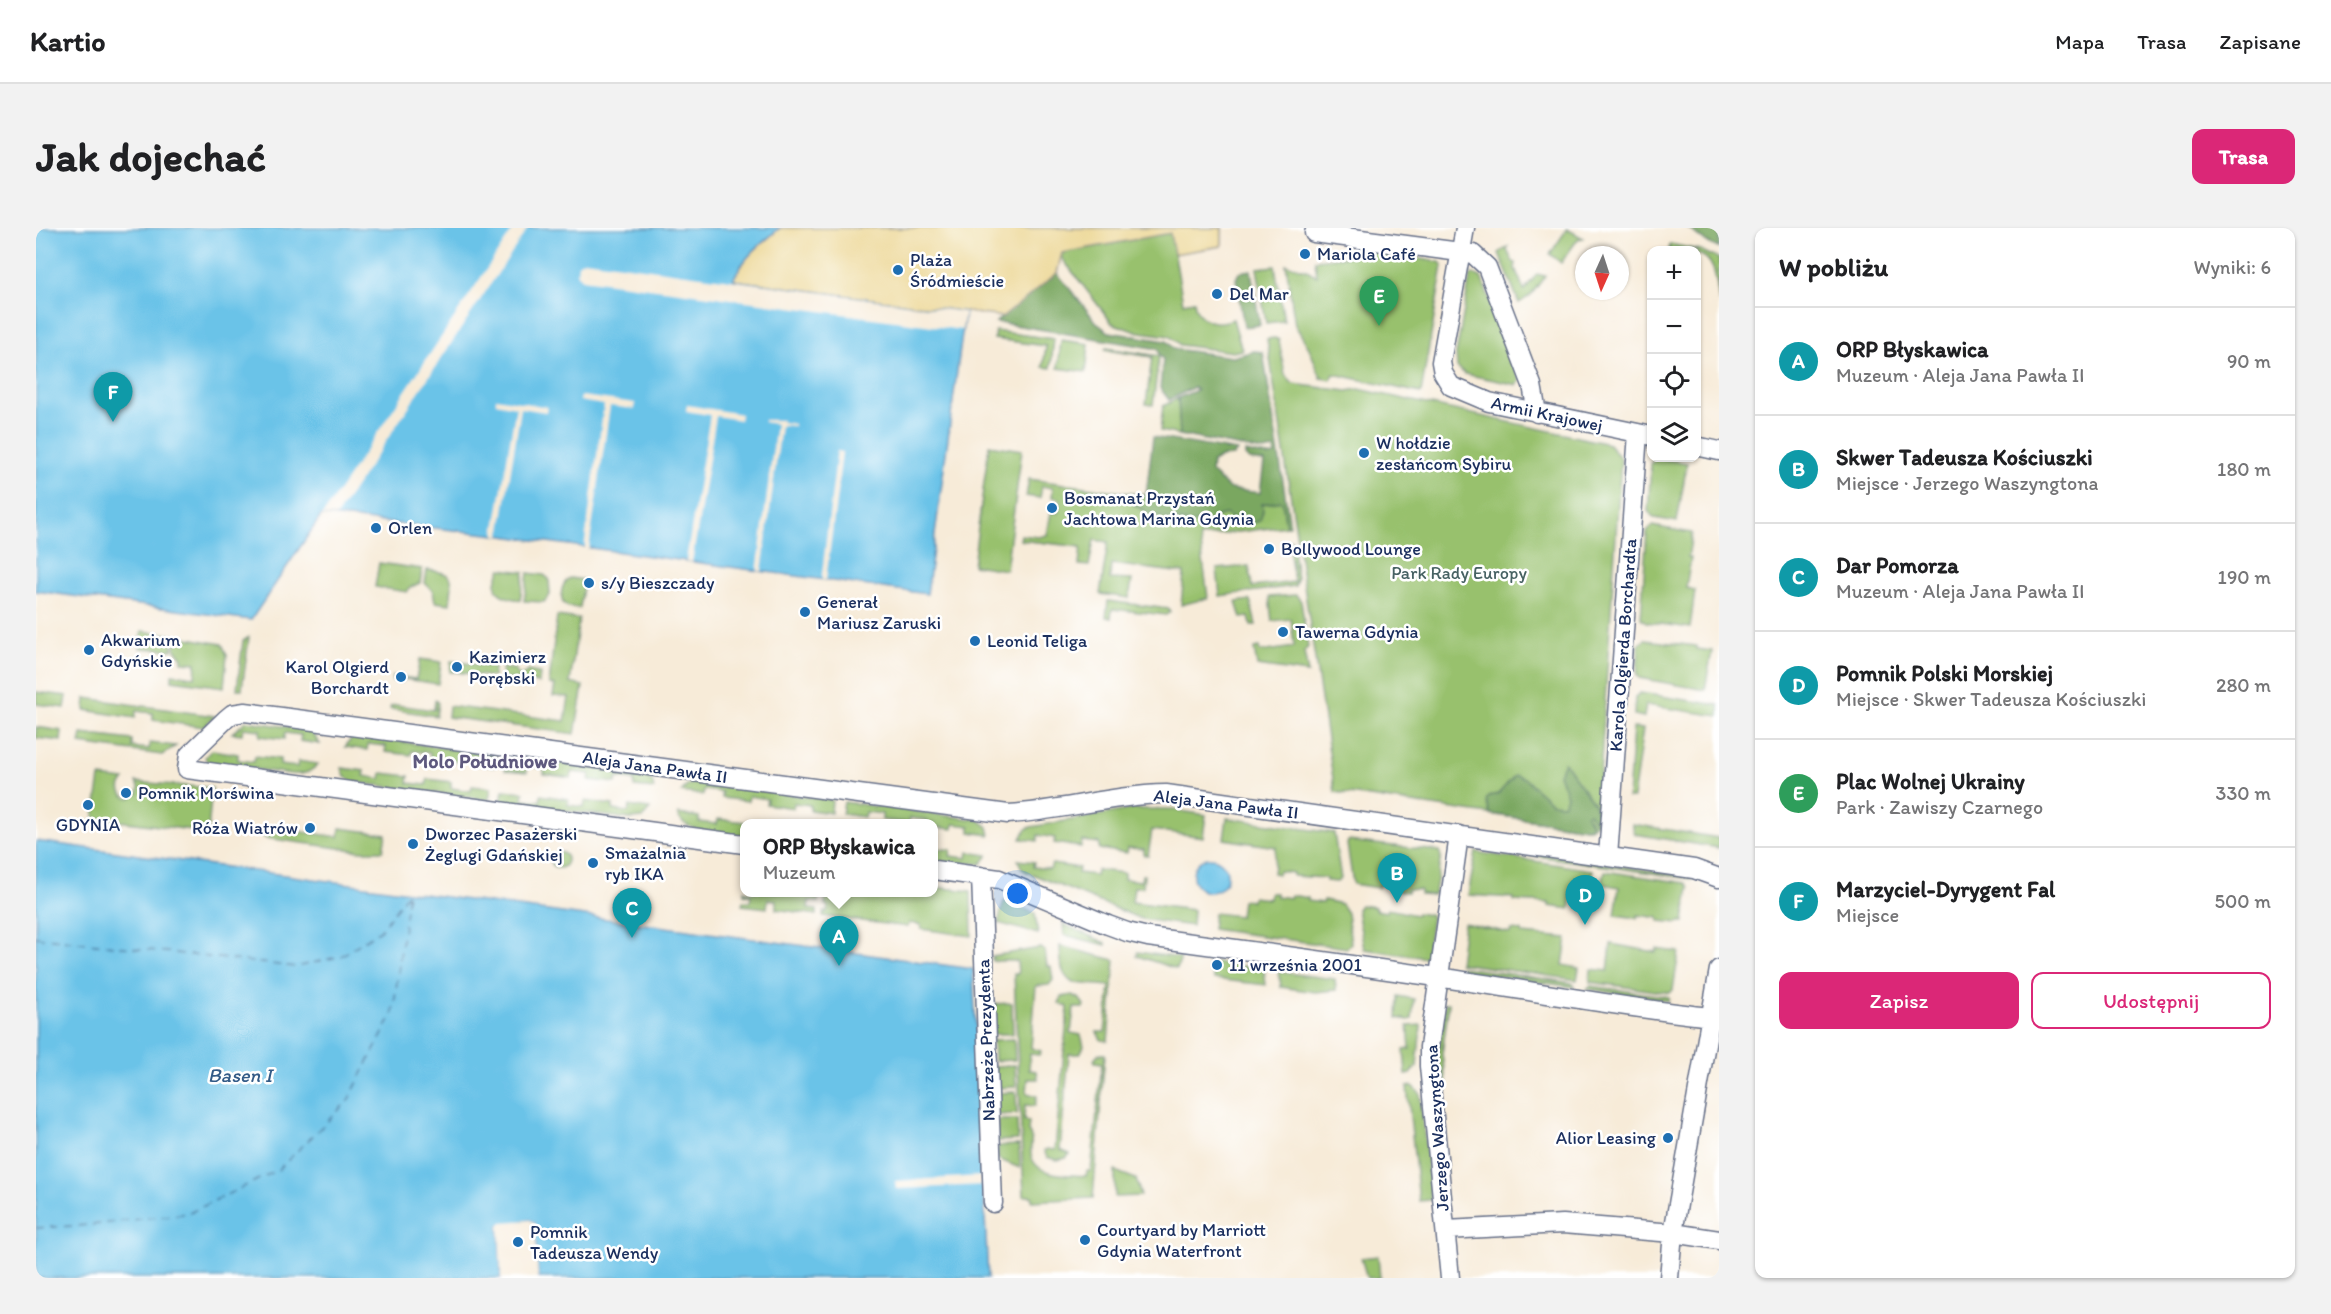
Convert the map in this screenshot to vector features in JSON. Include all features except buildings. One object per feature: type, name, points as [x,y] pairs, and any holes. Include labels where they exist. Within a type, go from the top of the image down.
[{"type":"street","points":[[1461,252],[1465,228]]},
{"type":"street","points":[[1314,232],[1473,254],[1487,267],[1532,385],[1536,412]]},
{"type":"street","name":"Armii Krajowej","points":[[1461,252],[1441,362],[1446,381],[1456,389],[1489,402],[1645,435]]},
{"type":"street","name":"Karola Olgierda Borchardta","points":[[1608,857],[1645,435]]},
{"type":"street","points":[[1701,447],[1719,451]]},
{"type":"street","name":"Aleja Jana Pawła II","points":[[740,843],[187,769],[188,758],[192,751],[232,714],[245,712],[1008,814],[1032,813],[1121,797],[1166,794],[1459,835]]},
{"type":"street","points":[[1459,835],[1694,869],[1719,878]]},
{"type":"street","name":"Jerzego Waszyngtona","points":[[1450,1278],[1429,1047],[1459,835]]},
{"type":"street","points":[[938,871],[999,879],[1126,932],[1439,977],[1547,995],[1711,1017]]},
{"type":"street","name":"Nabrzeże Prezydenta","points":[[981,876],[993,1203]]},
{"type":"street","points":[[1669,1278],[1673,1233],[1719,969]]},
{"type":"street","points":[[1446,1230],[1563,1224],[1673,1233],[1719,1240]]},
{"type":"green space","points":[[1688,228],[1719,228],[1719,248],[1707,243]]},
{"type":"green space","points":[[1567,229],[1583,238],[1578,239],[1561,263],[1550,254]]},
{"type":"green space","points":[[1171,233],[1183,303],[1194,301],[1199,314],[1214,322],[1233,319],[1242,350],[1233,352],[1180,345],[1169,336],[1133,331],[1112,323],[1061,257],[1062,253]]},
{"type":"green space","points":[[1508,247],[1507,250],[1513,262],[1516,263],[1515,268],[1524,290],[1537,274],[1545,276],[1531,295],[1519,303],[1499,253]]},
{"type":"green space","points":[[1360,249],[1440,262],[1443,266],[1421,393],[1334,374],[1331,380],[1321,378],[1309,348],[1295,325],[1286,264],[1307,270],[1317,276],[1315,260],[1358,255]]},
{"type":"green space","points":[[1701,250],[1719,259],[1719,302],[1712,266],[1701,255]]},
{"type":"green space","points":[[1275,266],[1284,321],[1266,323],[1257,268]]},
{"type":"green space","points":[[1251,270],[1260,325],[1244,327],[1236,279],[1239,272]]},
{"type":"green space","points":[[1057,273],[1098,324],[1109,332],[1166,341],[1174,349],[1233,357],[1254,351],[1263,352],[1290,526],[1286,526],[1282,501],[1262,504],[1263,511],[1260,521],[1242,524],[1226,514],[1218,516],[1208,528],[1204,528],[1203,523],[1168,520],[1147,512],[1137,507],[1120,492],[1146,495],[1153,437],[1237,451],[1233,456],[1221,457],[1212,462],[1211,472],[1230,489],[1260,493],[1264,462],[1249,460],[1245,452],[1267,456],[1275,455],[1274,449],[1263,451],[1180,435],[1178,398],[1197,390],[1194,387],[1169,400],[1160,388],[1163,359],[1158,349],[996,322]]},
{"type":"green space","points":[[1473,274],[1481,277],[1516,365],[1514,366],[1521,380],[1517,385],[1465,374],[1457,367],[1456,354],[1470,277]]},
{"type":"green space","points":[[995,331],[1054,339],[1051,368],[1043,367],[1046,346],[994,339]]},
{"type":"green space","name":"Park Rady Europy","points":[[1267,339],[1279,340],[1285,375],[1293,384],[1347,391],[1359,389],[1609,444],[1621,459],[1597,822],[1591,828],[1335,792]]},
{"type":"green space","points":[[1061,340],[1089,344],[1086,372],[1058,368]]},
{"type":"green space","points":[[1106,348],[1159,356],[1153,405],[1146,404],[1152,357],[1105,350]]},
{"type":"green space","points":[[1178,398],[1180,435],[1160,431],[1163,406]]},
{"type":"green space","points":[[989,445],[1022,450],[1006,570],[973,565]]},
{"type":"green space","points":[[1653,462],[1687,463],[1677,522],[1654,518],[1648,511]]},
{"type":"green space","points":[[1029,479],[1120,492],[1137,507],[1147,512],[1169,519],[1203,523],[1204,528],[1208,528],[1218,516],[1226,514],[1230,517],[1262,504],[1282,501],[1286,526],[1200,537],[1208,598],[1181,605],[1184,573],[1111,564],[1110,579],[1132,580],[1129,598],[1100,594],[1108,542],[1094,540],[1089,566],[1079,565],[1081,547],[1020,540],[1021,535],[1039,537],[1047,535],[1051,512],[1058,513],[1060,499],[1052,497],[1053,488],[1042,486],[1040,498],[1026,496]]},
{"type":"green space","points":[[1652,526],[1692,533],[1686,588],[1695,590],[1690,628],[1646,622],[1641,618],[1647,531]]},
{"type":"green space","points":[[1292,540],[1297,579],[1295,586],[1220,596],[1217,569],[1249,566],[1252,587],[1294,582],[1288,541]]},
{"type":"green space","points":[[379,563],[422,569],[420,583],[411,587],[407,592],[375,587]]},
{"type":"green space","points":[[501,569],[524,572],[520,600],[506,597],[498,592],[496,583]]},
{"type":"green space","points":[[427,570],[443,573],[451,578],[450,604],[435,602],[433,591],[425,583]]},
{"type":"green space","points":[[528,573],[544,575],[549,579],[550,595],[544,602],[524,601]]},
{"type":"green space","points":[[570,578],[584,580],[580,608],[568,607],[563,603],[562,589]]},
{"type":"green space","points":[[1296,595],[1301,601],[1308,647],[1304,652],[1308,673],[1257,666],[1254,648],[1259,647],[1260,652],[1294,647],[1291,619],[1272,621],[1269,597]]},
{"type":"green space","points":[[1250,600],[1256,625],[1251,625],[1249,617],[1241,618],[1236,602]]},
{"type":"green space","points":[[1108,601],[1169,609],[1170,612],[1166,615],[1112,609],[1111,618],[1106,617]]},
{"type":"green space","points":[[557,616],[579,619],[570,683],[583,686],[575,734],[448,717],[449,706],[565,721],[569,697],[553,696],[555,685],[549,684]]},
{"type":"green space","points":[[142,631],[174,635],[172,650],[140,648]]},
{"type":"green space","points":[[177,636],[222,644],[227,655],[224,687],[172,680],[172,674],[195,677],[196,663],[182,662],[182,658],[175,649]]},
{"type":"green space","points":[[249,637],[242,689],[237,689],[243,641]]},
{"type":"green space","points":[[1645,640],[1696,646],[1696,649],[1712,651],[1705,690],[1639,678],[1637,675],[1639,644]]},
{"type":"green space","points":[[420,659],[441,662],[438,684],[404,679],[402,682],[392,681],[393,676],[416,679]]},
{"type":"green space","points":[[451,661],[494,667],[493,677],[457,672],[458,665],[454,665],[455,672],[450,672]]},
{"type":"green space","points":[[502,668],[515,669],[521,676],[528,671],[540,673],[539,683],[501,678]]},
{"type":"green space","points":[[36,692],[67,696],[65,708],[36,704]]},
{"type":"green space","points":[[1640,693],[1719,705],[1719,716],[1646,705],[1644,717],[1634,715],[1635,697]]},
{"type":"green space","points":[[86,698],[215,716],[203,727],[153,720],[153,713],[136,711],[135,718],[85,710]]},
{"type":"green space","points":[[435,700],[438,703],[436,716],[390,709],[391,706],[396,705],[434,710]]},
{"type":"green space","points":[[246,721],[310,730],[320,744],[300,741],[301,735],[285,733],[284,739],[260,736],[260,730],[243,728],[242,734],[232,733]]},
{"type":"green space","points":[[36,727],[62,731],[61,741],[36,738]]},
{"type":"green space","points":[[1633,728],[1643,729],[1633,798],[1628,798]]},
{"type":"green space","points":[[82,734],[132,740],[132,747],[149,749],[150,743],[176,746],[162,755],[80,744]]},
{"type":"green space","points":[[360,736],[496,755],[494,767],[474,764],[474,759],[457,757],[456,762],[430,759],[430,753],[412,751],[411,755],[385,752],[386,746],[368,744],[367,750],[345,747],[351,739]]},
{"type":"green space","points":[[212,750],[238,754],[238,760],[254,762],[255,756],[280,759],[280,765],[297,767],[298,761],[318,764],[303,774],[295,774],[208,763],[205,757]]},
{"type":"green space","points":[[507,756],[642,774],[652,781],[654,789],[634,787],[634,780],[617,778],[616,783],[589,780],[590,774],[572,772],[571,778],[544,774],[544,768],[528,766],[527,772],[505,770]]},
{"type":"green space","points":[[1564,762],[1595,805],[1596,823],[1589,813],[1586,815],[1593,826],[1586,828],[1490,814],[1486,800],[1498,794],[1515,775],[1524,778],[1552,803],[1563,804],[1567,796],[1559,774]]},
{"type":"green space","points":[[342,768],[365,771],[364,776],[381,779],[382,773],[409,776],[408,783],[426,785],[428,779],[451,782],[451,788],[471,791],[472,786],[491,788],[489,800],[353,782],[345,777]]},
{"type":"green space","points":[[100,777],[125,780],[121,785],[121,791],[130,798],[138,793],[139,787],[136,782],[212,788],[208,832],[94,818]]},
{"type":"green space","points":[[697,782],[832,800],[831,813],[810,810],[810,805],[794,803],[793,808],[766,804],[767,799],[749,796],[748,801],[722,798],[722,792],[704,790],[703,795],[681,792],[688,785]]},
{"type":"green space","points":[[503,790],[524,792],[523,799],[540,801],[541,795],[568,799],[568,805],[584,807],[585,801],[613,805],[613,810],[628,812],[630,806],[650,809],[642,818],[630,819],[501,802]]},
{"type":"green space","points":[[844,802],[979,820],[988,827],[990,835],[970,832],[970,826],[954,824],[953,829],[938,827],[938,819],[882,819],[882,814],[865,812],[864,817],[842,814]]},
{"type":"green space","points":[[1133,809],[1168,809],[1206,815],[1203,837],[1152,830],[1148,856],[1144,855],[1144,849],[1128,848],[1127,853],[1099,849],[1099,843],[1082,841],[1081,847],[1054,843],[1055,838],[1038,835],[1037,841],[1021,839],[1026,829],[1031,827]]},
{"type":"green space","points":[[678,814],[699,817],[699,822],[717,824],[718,819],[740,821],[740,836],[696,829],[681,821]]},
{"type":"green space","points":[[1227,818],[1334,833],[1341,879],[1337,882],[1326,881],[1326,878],[1293,876],[1293,873],[1279,871],[1278,874],[1273,873],[1276,847],[1224,839]]},
{"type":"green space","points":[[1632,824],[1719,838],[1719,848],[1635,834]]},
{"type":"green space","points":[[340,828],[386,834],[383,851],[361,851],[265,838],[261,834],[262,830],[289,834],[289,830],[339,837]]},
{"type":"green space","points":[[1348,841],[1439,851],[1441,856],[1435,893],[1433,895],[1420,894],[1420,890],[1407,889],[1407,892],[1391,890],[1391,886],[1379,885],[1378,888],[1353,884]]},
{"type":"green space","points":[[1482,844],[1693,877],[1692,879],[1482,848]]},
{"type":"green space","points":[[938,848],[951,850],[950,856],[967,858],[968,852],[988,855],[981,864],[938,861]]},
{"type":"green space","points":[[556,852],[562,852],[567,860],[565,866],[556,868],[551,863],[551,857]]},
{"type":"green space","points":[[1476,852],[1593,870],[1590,883],[1574,881],[1570,909],[1549,906],[1549,903],[1514,901],[1514,898],[1468,895]]},
{"type":"green space","points":[[1018,860],[1034,862],[1033,867],[1050,869],[1052,864],[1079,868],[1078,873],[1095,875],[1097,870],[1124,873],[1124,879],[1141,881],[1144,875],[1143,887],[1134,887],[1132,902],[1193,910],[1192,926],[1141,919],[1027,872],[1022,869]]},
{"type":"green space","points":[[1605,871],[1686,883],[1689,887],[1684,922],[1659,921],[1659,918],[1638,915],[1637,918],[1615,915],[1619,887],[1602,884]]},
{"type":"green space","points":[[938,887],[971,891],[972,936],[921,929],[921,925],[909,923],[908,927],[823,916],[824,912],[827,912],[828,906],[825,905],[826,897],[938,897]]},
{"type":"green space","points":[[1270,893],[1290,898],[1291,895],[1308,898],[1308,901],[1323,903],[1324,900],[1341,904],[1347,913],[1351,943],[1347,948],[1212,929],[1214,913],[1240,916],[1242,900],[1252,901],[1253,897],[1269,899]]},
{"type":"green space","points":[[751,897],[819,897],[818,902],[809,901],[808,909],[817,910],[817,915],[776,909],[776,900],[768,899],[767,908],[742,905],[743,901],[750,902]]},
{"type":"green space","points":[[1004,901],[1035,913],[1038,934],[998,923]]},
{"type":"green space","points":[[1360,905],[1375,907],[1375,910],[1387,912],[1388,909],[1416,915],[1417,913],[1430,915],[1432,917],[1426,958],[1364,949],[1357,909]]},
{"type":"green space","points":[[1464,923],[1510,933],[1511,930],[1522,931],[1522,934],[1567,938],[1563,965],[1579,968],[1577,980],[1459,963]]},
{"type":"green space","points":[[1063,924],[1106,943],[1106,945],[1064,935]]},
{"type":"green space","points":[[1611,944],[1656,952],[1656,949],[1679,952],[1673,990],[1670,993],[1590,982],[1591,969],[1608,971]]},
{"type":"green space","points":[[1060,946],[1115,960],[1108,1041],[1101,1040],[1097,1032],[1105,1032],[1110,986],[1073,983],[1068,979],[1062,967]]},
{"type":"green space","points":[[1040,948],[1045,951],[1047,966],[1051,967],[1053,980],[1049,985],[1036,986],[1031,1048],[1041,1051],[1039,1055],[1030,1054],[1029,1070],[1037,1071],[1038,1079],[1028,1079],[1027,1093],[1037,1096],[1035,1106],[1025,1105],[1024,1120],[1029,1122],[1031,1154],[1034,1162],[1046,1171],[1086,1176],[1087,1171],[1091,1171],[1102,1063],[1095,1062],[1094,1059],[1098,1054],[1105,1054],[1093,1198],[1032,1201],[1032,1196],[1024,1196],[1014,974],[1018,974],[1017,961],[992,961],[992,956]]},
{"type":"green space","points":[[1138,952],[1181,958],[1177,969],[1137,956]]},
{"type":"green space","points":[[1209,962],[1264,969],[1266,985],[1214,979]]},
{"type":"green space","points":[[1461,967],[1572,983],[1574,987],[1461,971]]},
{"type":"green space","points":[[1279,972],[1335,979],[1336,990],[1315,992],[1281,987]]},
{"type":"green space","points":[[1590,986],[1669,997],[1668,1001],[1587,989]]},
{"type":"green space","points":[[1072,995],[1079,998],[1084,1005],[1083,1008],[1074,1008],[1071,1033],[1081,1035],[1084,1046],[1080,1054],[1069,1054],[1060,1150],[1070,1154],[1066,1158],[1057,1160],[1047,1157],[1044,1151],[1055,1150],[1068,1007],[1059,1003],[1062,997]]},
{"type":"green space","points":[[1398,996],[1414,999],[1412,1019],[1397,1018]]},
{"type":"green space","points":[[1012,1003],[1013,1034],[993,1034],[992,1004]]},
{"type":"green space","points":[[1445,1003],[1449,1003],[1442,1054],[1447,1091],[1444,1091],[1440,1083],[1437,1062]]},
{"type":"green space","points":[[1421,1025],[1417,1066],[1411,1074],[1406,1075],[1404,1050],[1410,1049],[1408,1026]]},
{"type":"green space","points":[[1014,1039],[1015,1060],[994,1061],[993,1040]]},
{"type":"green space","points":[[1015,1065],[1016,1087],[995,1088],[994,1066]]},
{"type":"green space","points":[[1413,1086],[1420,1093],[1431,1200],[1419,1201],[1407,1087]]},
{"type":"green space","points":[[1016,1092],[1017,1114],[997,1115],[996,1093]]},
{"type":"green space","points":[[997,1120],[1017,1120],[1018,1140],[998,1141]]},
{"type":"green space","points":[[1019,1145],[1020,1168],[998,1159],[998,1146]]},
{"type":"green space","points":[[1115,1171],[1136,1179],[1141,1196],[1115,1197]]},
{"type":"green space","points":[[1378,1256],[1380,1278],[1367,1278],[1361,1258]]},
{"type":"sand","name":"Plaża Śródmieście","points":[[780,228],[1222,228],[1222,246],[1174,254],[1170,233],[1062,253],[1057,273],[1003,317],[732,280],[748,256]]},
{"type":"water","points":[[36,228],[780,228],[747,258],[733,280],[965,312],[927,594],[496,535],[330,516],[321,516],[251,620],[36,591]]},
{"type":"water","name":"Basen I","points":[[36,841],[973,969],[988,1278],[538,1278],[535,1223],[530,1220],[499,1225],[501,1278],[36,1278]]},
{"type":"water","points":[[1210,858],[1222,863],[1227,875],[1222,887],[1210,892],[1198,887],[1193,875],[1198,863]]},
{"type":"pier","points":[[514,228],[528,228],[336,516],[322,516]]},
{"type":"pier","points":[[584,260],[965,312],[962,330],[582,279],[577,274],[578,264]]},
{"type":"pier","points":[[581,396],[635,403],[634,409],[610,406],[589,548],[585,548],[585,542],[604,405],[580,401]]},
{"type":"pier","points":[[496,398],[547,407],[546,412],[521,408],[500,536],[496,535],[495,529],[516,407],[496,403]]},
{"type":"pier","points":[[687,405],[741,414],[740,420],[716,416],[692,562],[686,561],[710,415],[686,411]]},
{"type":"pier","points":[[764,420],[782,420],[794,426],[781,425],[762,571],[758,571],[776,424],[764,422]]},
{"type":"pier","points":[[837,451],[842,452],[826,580],[822,580],[822,574]]},
{"type":"pier","points":[[983,1176],[983,1185],[896,1189],[895,1181]]},
{"type":"pier","points":[[530,1220],[535,1223],[538,1278],[535,1278],[533,1225],[529,1223],[502,1226],[504,1278],[501,1278],[499,1225],[502,1222]]},
{"type":"ferry route","points":[[36,937],[296,967],[341,956],[380,930],[408,893]]},
{"type":"ferry route","points":[[36,1228],[91,1225],[189,1213],[278,1170],[348,1101],[393,1014],[408,893]]},
{"type":"place","name":"Mariola Café","points":[[1305,254]]},
{"type":"place","name":"Plaża Śródmieście","points":[[898,270]]},
{"type":"place","name":"Del Mar","points":[[1217,294]]},
{"type":"place","name":"Plac Wolnej Ukrainy","points":[[1379,326]]},
{"type":"place","name":"Marzyciel-Dyrygent Fal","points":[[113,422]]},
{"type":"place","name":"W hołdzie zesłańcom Sybiru","points":[[1364,453]]},
{"type":"place","name":"Bosmanat Przystań Jachtowa Marina Gdynia","points":[[1052,508]]},
{"type":"place","name":"Orlen","points":[[376,528]]},
{"type":"place","name":"Bollywood Lounge","points":[[1269,549]]},
{"type":"place","name":"s/y Bieszczady","points":[[589,583]]},
{"type":"place","name":"Generał Mariusz Zaruski","points":[[805,612]]},
{"type":"place","name":"Tawerna Gdynia","points":[[1283,632]]},
{"type":"place","name":"Leonid Teliga","points":[[975,641]]},
{"type":"place","name":"Akwarium Gdyńskie","points":[[89,650]]},
{"type":"place","name":"Kazimierz Porębski","points":[[457,667]]},
{"type":"place","name":"Karol Olgierd Borchardt","points":[[401,677]]},
{"type":"place","name":"Pomnik Morświna","points":[[126,793]]},
{"type":"place","name":"GDYNIA","points":[[88,805]]},
{"type":"place","name":"Róża Wiatrów","points":[[310,828]]},
{"type":"place","name":"Dworzec Pasażerski Żeglugi Gdańskiej","points":[[413,844]]},
{"type":"place","name":"Smażalnia ryb IKA","points":[[593,863]]},
{"type":"place","name":"Skwer Tadeusza Kościuszki","points":[[1397,903]]},
{"type":"place","name":"Pomnik Polski Morskiej","points":[[1585,925]]},
{"type":"place","name":"Dar Pomorza","points":[[632,938]]},
{"type":"place","name":"11 września 2001","points":[[1217,965]]},
{"type":"place","name":"ORP Błyskawica","points":[[839,966]]},
{"type":"place","name":"Alior Leasing","points":[[1668,1138]]},
{"type":"place","name":"Courtyard by Marriott Gdynia Waterfront","points":[[1085,1240]]},
{"type":"place","name":"Pomnik Tadeusza Wendy","points":[[518,1242]]},
{"type":"district","name":"Molo Południowe","points":[[485,761]]}]
